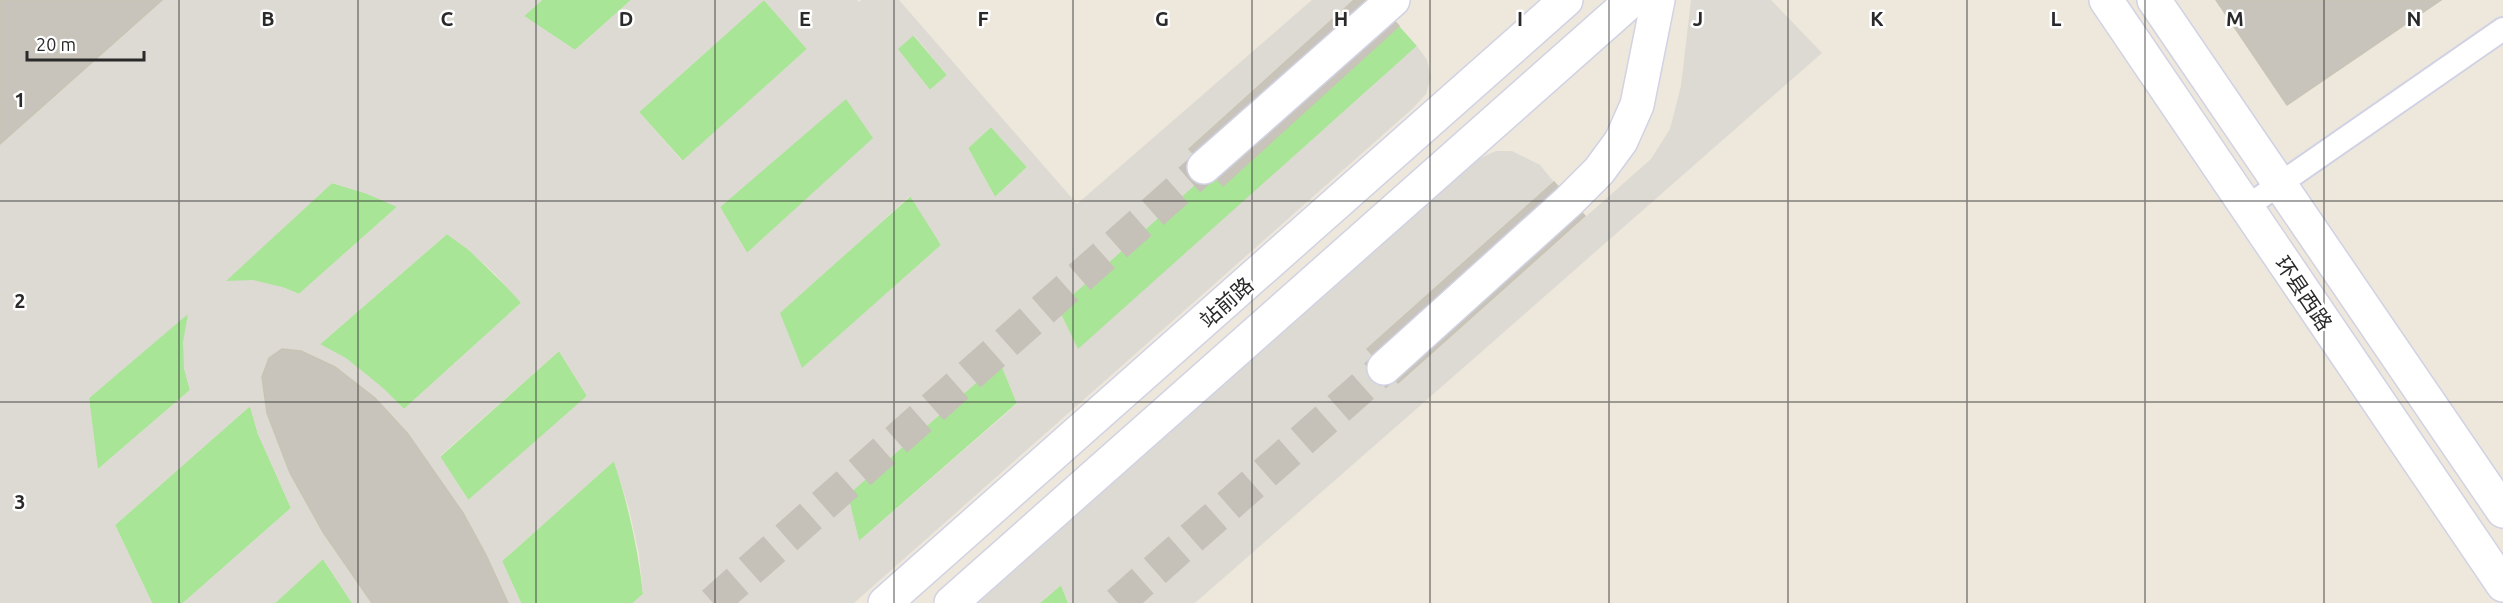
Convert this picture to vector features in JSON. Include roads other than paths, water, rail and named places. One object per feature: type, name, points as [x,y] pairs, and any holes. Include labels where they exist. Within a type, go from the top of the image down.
[{"type":"street","points":[[1204,167],[1393,0]]},
{"type":"street","name":"站前路","points":[[885,603],[1566,0]]},
{"type":"street","name":"站前路","points":[[951,603],[1632,0]]},
{"type":"street","points":[[1384,368],[1599,171],[1621,141],[1637,105],[1658,0]]},
{"type":"street","name":"环县西路","points":[[2106,0],[2503,585]]},
{"type":"street","name":"环县西路","points":[[2154,0],[2503,511]]},
{"type":"lane","points":[[2245,208],[2503,29]]},
{"type":"tunnel","points":[[713,603],[1204,167]]},
{"type":"tunnel","points":[[1118,603],[1384,368]]}]
